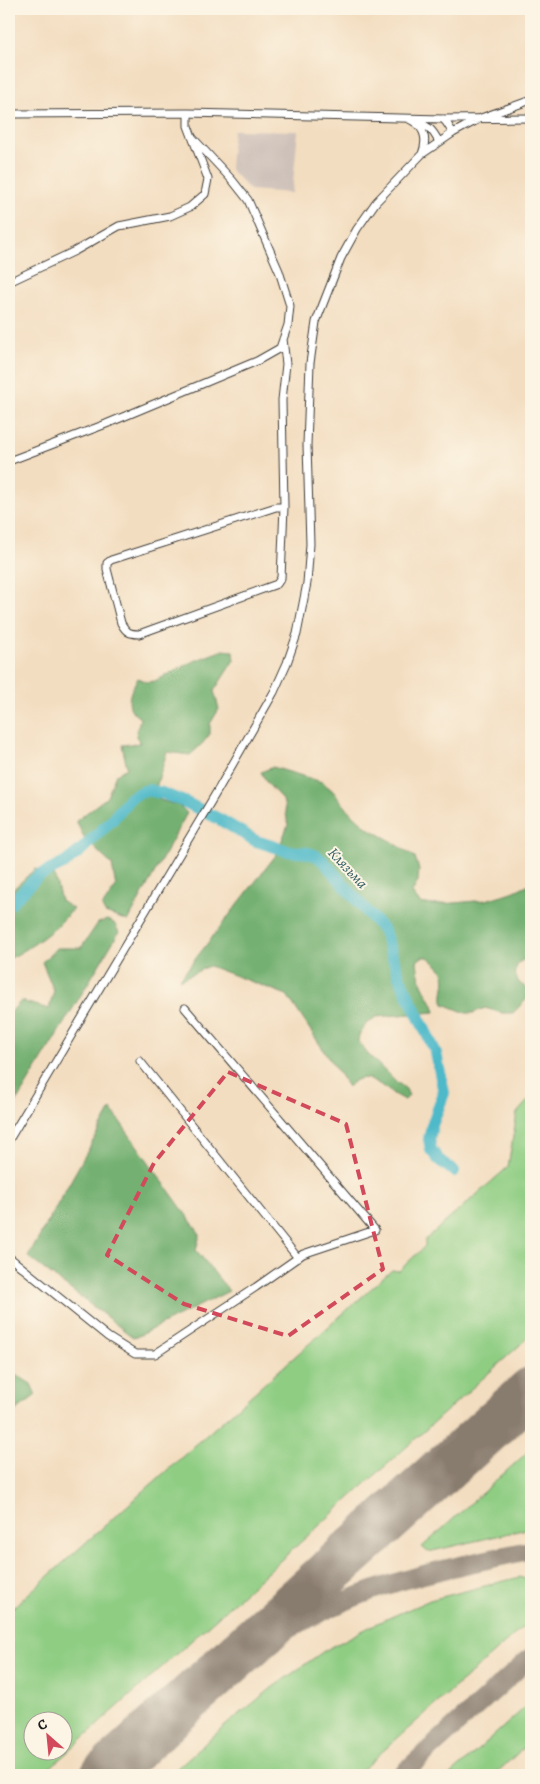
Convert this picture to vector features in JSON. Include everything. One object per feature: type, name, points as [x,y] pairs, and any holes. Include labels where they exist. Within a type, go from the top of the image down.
[{"type":"street","points":[[9,1140],[194,831],[274,692],[297,634],[307,583],[310,544],[307,445],[310,363],[316,322],[341,258],[357,229],[376,202],[422,154],[453,133],[481,118],[531,100]]},
{"type":"street","points":[[9,114],[188,113],[443,119],[531,118]]},
{"type":"street","points":[[9,282],[75,251],[119,226],[170,216],[190,207],[205,194],[208,179],[188,126],[188,113]]},
{"type":"street","points":[[404,117],[426,125],[432,130],[439,142]]},
{"type":"street","points":[[443,119],[453,133]]},
{"type":"street","points":[[417,123],[422,129],[425,138],[425,148],[422,154]]},
{"type":"street","points":[[9,461],[106,424],[257,361],[280,348],[288,326],[290,306],[279,271],[248,200],[233,181],[192,138]]},
{"type":"street","points":[[283,339],[286,364],[282,400],[284,507],[281,578],[277,584],[139,634],[131,634],[125,631],[121,623],[106,568],[107,563],[111,560],[276,507],[284,507]]},
{"type":"street","points":[[9,1257],[108,1338],[135,1354],[155,1354],[302,1254],[375,1230],[186,1008]]},
{"type":"street","points":[[140,1061],[298,1258]]},
{"type":"highlighted area","points":[[228,1072],[346,1124],[383,1269],[288,1336],[184,1304],[107,1255],[154,1163]]},
{"type":"shaded area","points":[[233,130],[298,131],[292,193],[250,190],[230,169]]},
{"type":"green space","points":[[223,650],[233,651],[234,660],[214,691],[219,709],[210,724],[210,734],[190,755],[167,752],[155,791],[160,800],[180,806],[187,813],[128,921],[105,913],[102,907],[116,887],[112,865],[85,839],[76,821],[107,797],[116,774],[127,768],[122,745],[140,743],[136,736],[140,718],[131,710],[129,700],[132,689],[138,678],[146,682],[155,681],[194,661]]},
{"type":"green space","points":[[273,767],[322,782],[368,828],[415,857],[419,870],[418,881],[412,893],[420,903],[433,905],[486,900],[515,891],[531,883],[531,959],[520,962],[515,973],[518,981],[531,992],[531,995],[513,1013],[502,1013],[485,1008],[473,1013],[466,1013],[444,1004],[445,980],[443,972],[428,957],[422,957],[417,961],[419,974],[435,1012],[376,1017],[366,1024],[359,1035],[358,1041],[367,1053],[394,1080],[406,1089],[409,1096],[405,1100],[369,1079],[362,1078],[348,1087],[287,995],[209,966],[179,980],[276,855],[288,825],[283,800],[267,783],[261,772]]},
{"type":"green space","points":[[35,869],[54,874],[61,901],[73,909],[43,937],[9,959],[9,893]]},
{"type":"green space","points":[[107,920],[114,923],[119,932],[9,1114],[9,1014],[21,1001],[49,1009],[54,991],[42,962],[57,948],[81,948],[98,923]]},
{"type":"green space","points":[[531,1097],[531,1335],[72,1748],[72,1712],[22,1712],[22,1762],[56,1762],[42,1775],[9,1775],[9,1611],[392,1270],[399,1271],[425,1246],[425,1240],[508,1167],[517,1113]]},
{"type":"green space","points":[[111,1109],[200,1234],[196,1250],[229,1291],[134,1338],[28,1257]]},
{"type":"green space","points":[[9,1370],[31,1384],[36,1395],[9,1416]]},
{"type":"green space","points":[[531,1449],[531,1528],[428,1552],[422,1547]]},
{"type":"green space","points":[[520,1577],[531,1581],[531,1620],[356,1775],[169,1775],[273,1687],[324,1651],[375,1624],[430,1600]]},
{"type":"green space","points":[[531,1702],[531,1741],[494,1775],[450,1775]]},
{"type":"waterway","name":"Клязьма","points":[[9,905],[38,876],[65,863],[81,850],[112,820],[130,798],[147,790],[162,793],[187,803],[256,841],[288,851],[317,856],[384,931],[399,976],[436,1053],[444,1093],[432,1125],[429,1139],[431,1150],[439,1160],[454,1171]]},
{"type":"taxiway","points":[[196,1692],[268,1641],[341,1603],[411,1578],[531,1550]]},
{"type":"taxiway","points":[[401,1775],[531,1657]]},
{"type":"runway","points":[[104,1775],[531,1391]]}]
